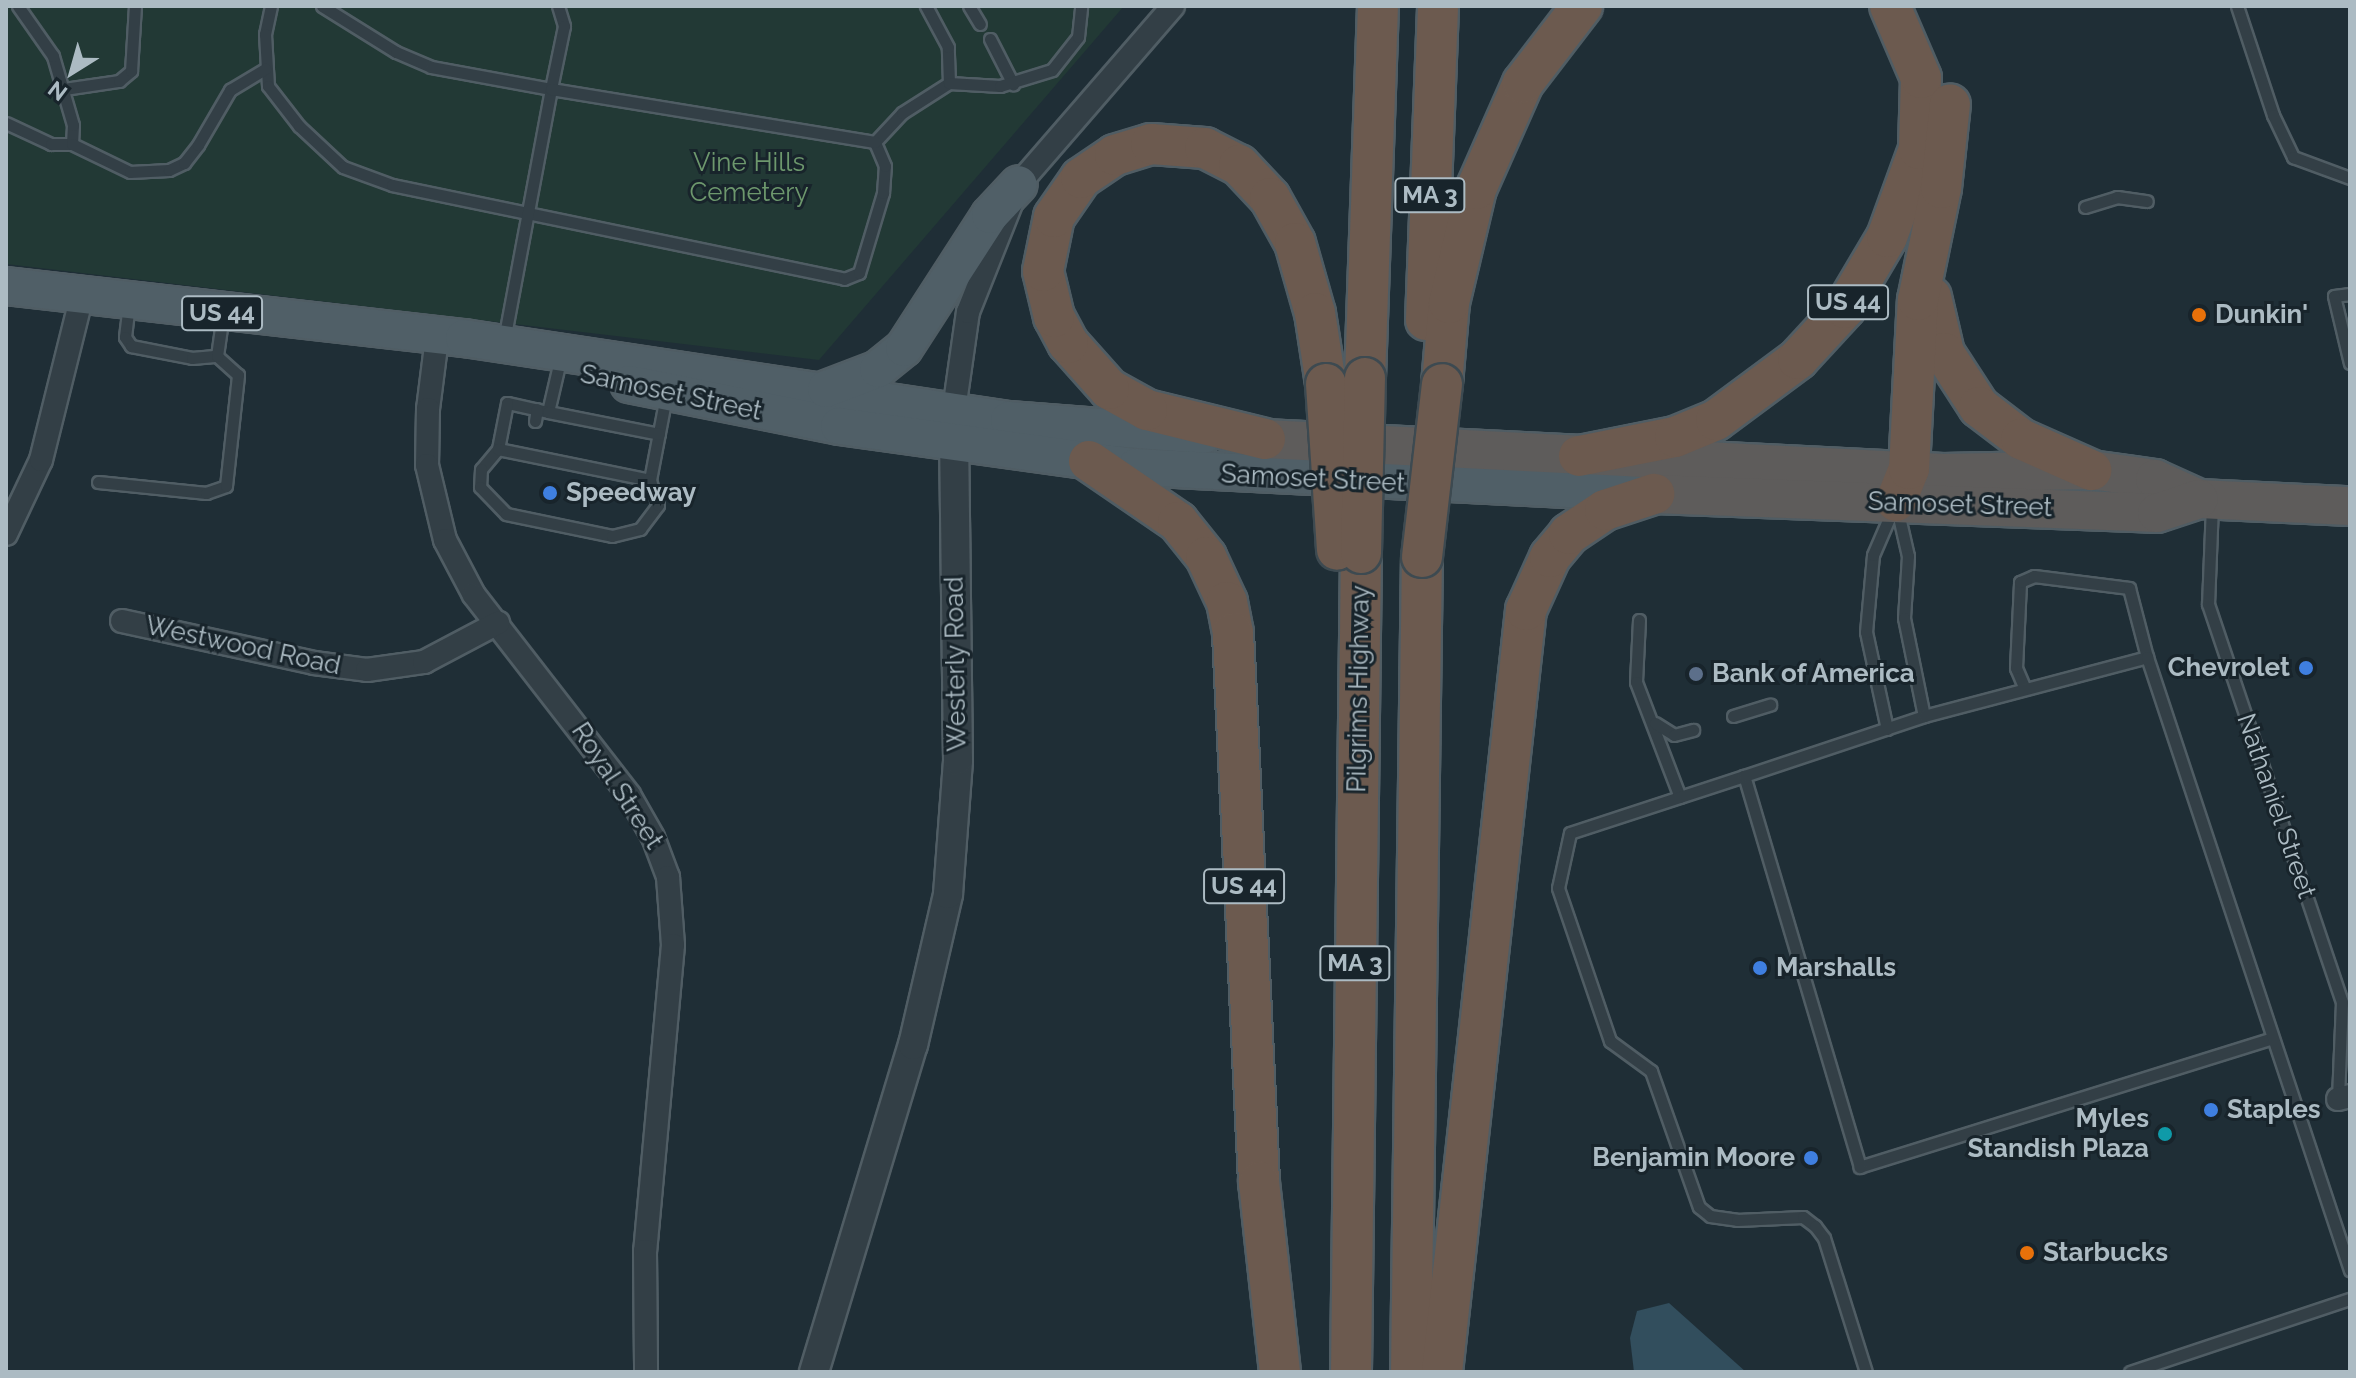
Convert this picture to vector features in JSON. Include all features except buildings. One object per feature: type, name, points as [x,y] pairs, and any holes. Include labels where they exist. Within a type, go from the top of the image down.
[{"type":"highway","name":"Pilgrims Highway","points":[[1351,1372],[1358,726],[1337,637],[1349,552],[1365,378],[1378,6]]},
{"type":"highway","name":"MA 3","points":[[1434,384],[1438,6]]},
{"type":"highway","points":[[1411,1372],[1422,557],[1434,384],[1476,189],[1523,83],[1582,6]]},
{"type":"highway","name":"US 44","points":[[1579,456],[1675,437],[1716,420],[1798,359],[1845,308],[1887,237],[1919,149],[1921,78],[1914,52],[1890,6]]},
{"type":"highway","points":[[1902,485],[1918,300],[1947,153],[1950,98],[1943,64],[1919,6]]},
{"type":"highway","points":[[1265,439],[1147,410],[1109,389],[1068,343],[1054,317],[1043,271],[1054,217],[1081,178],[1115,155],[1160,143],[1205,148],[1239,165],[1270,198],[1295,243],[1315,313],[1349,552]]},
{"type":"highway","points":[[1927,261],[1937,334],[1964,391],[2003,428],[2091,470]]},
{"type":"highway","name":"Samoset Street","points":[[1265,439],[1579,456],[1902,485],[2157,513],[2205,500],[2350,506]]},
{"type":"highway","name":"US 44","points":[[1089,461],[1178,522],[1206,557],[1227,602],[1233,633],[1259,1182],[1280,1372]]},
{"type":"highway","name":"Samoset Street","points":[[1654,494],[1902,485],[1943,473],[2091,470],[2155,479],[2205,500]]},
{"type":"highway","points":[[1442,1372],[1526,610],[1550,557],[1569,534],[1605,510],[1654,494]]},
{"type":"main road","points":[[821,391],[878,369],[904,348],[990,215],[1019,184]]},
{"type":"main road","name":"Samoset Street","points":[[6,286],[503,344],[821,391],[1089,461],[1384,484],[1654,494]]},
{"type":"main road","name":"Samoset Street","points":[[437,338],[462,349],[839,426],[1103,430],[1265,439]]},
{"type":"street","name":"Westerly Road","points":[[814,1372],[916,1033],[948,894],[958,760],[954,426],[968,312],[1019,184],[1173,6]]},
{"type":"street","points":[[6,534],[41,460],[82,296]]},
{"type":"street","name":"Royal Street","points":[[437,338],[426,437],[431,492],[455,563],[629,795],[653,837],[668,877],[673,945],[646,1236],[646,1372]]},
{"type":"street","name":"Westwood Road","points":[[122,621],[314,663],[367,670],[424,662],[498,623]]},
{"type":"lane","points":[[64,89],[119,81],[131,71],[135,6]]},
{"type":"lane","points":[[271,6],[265,69],[268,86],[299,126],[343,167],[392,185],[844,279],[859,273],[883,193],[885,166],[875,142]]},
{"type":"lane","points":[[322,6],[396,52],[431,67],[875,142]]},
{"type":"lane","points":[[503,344],[564,26],[558,6]]},
{"type":"lane","points":[[926,6],[948,47],[949,83]]},
{"type":"lane","points":[[969,6],[980,24]]},
{"type":"lane","points":[[875,142],[902,113],[949,83],[1013,84],[1052,70],[1078,37],[1081,6]]},
{"type":"lane","points":[[2237,6],[2273,115],[2293,157],[2350,178]]},
{"type":"lane","points":[[14,9],[53,56],[73,125],[72,144]]},
{"type":"lane","points":[[990,39],[1013,84]]},
{"type":"lane","points":[[6,123],[51,144],[72,144],[130,172],[169,170],[184,163],[198,145],[230,90],[265,69]]},
{"type":"lane","points":[[2085,207],[2117,197],[2147,201]]},
{"type":"lane","points":[[2350,294],[2334,296],[2350,363]]},
{"type":"lane","points":[[98,482],[206,493],[226,486],[238,375],[217,356],[192,358],[131,346],[125,337],[129,302]]},
{"type":"lane","points":[[217,356],[223,313]]},
{"type":"lane","points":[[540,414],[558,369]]},
{"type":"lane","points":[[659,434],[611,424],[585,426],[507,403],[498,449],[481,469],[480,487],[491,504],[506,514],[612,536],[640,529],[651,519],[658,505],[650,480],[659,434],[667,392]]},
{"type":"lane","points":[[608,437],[611,424]]},
{"type":"lane","points":[[498,449],[602,467],[650,480]]},
{"type":"lane","points":[[1902,485],[1908,556],[1904,618],[1924,716]]},
{"type":"lane","points":[[1887,729],[1866,632],[1873,555],[1902,485]]},
{"type":"lane","name":"Nathaniel Street","points":[[2205,500],[2208,604],[2342,1002],[2344,1098]]},
{"type":"lane","points":[[2025,689],[2016,668],[2020,582],[2034,576],[2129,588],[2147,657],[2270,1039],[2350,1270]]},
{"type":"lane","points":[[1639,620],[1636,682],[1680,797]]},
{"type":"lane","points":[[1866,1372],[1824,1238],[1815,1226],[1803,1217],[1737,1220],[1710,1216],[1699,1207],[1651,1071],[1610,1041],[1558,888],[1570,833],[1924,716],[2147,657]]},
{"type":"lane","points":[[1733,716],[1770,705]]},
{"type":"lane","points":[[1651,720],[1674,735],[1693,730]]},
{"type":"lane","points":[[1744,776],[1860,1167],[2270,1039]]},
{"type":"lane","points":[[2130,1372],[2350,1299]]},
{"type":"green space","name":"Vine Hills Cemetery","points":[[6,6],[1124,6],[819,360],[6,264]]},
{"type":"water","points":[[1669,1303],[1746,1372],[1634,1372],[1630,1338],[1637,1311]]},
{"type":"place","name":"Dunkin'","points":[[2199,315]]},
{"type":"place","name":"Speedway","points":[[550,493]]},
{"type":"place","name":"Chevrolet","points":[[2306,668]]},
{"type":"place","name":"Bank of America","points":[[1696,674]]},
{"type":"place","name":"Marshalls","points":[[1760,968]]},
{"type":"place","name":"Staples","points":[[2211,1110]]},
{"type":"place","name":"Myles Standish Plaza","points":[[2165,1134]]},
{"type":"place","name":"Benjamin Moore","points":[[1811,1158]]},
{"type":"place","name":"Starbucks","points":[[2027,1253]]}]
